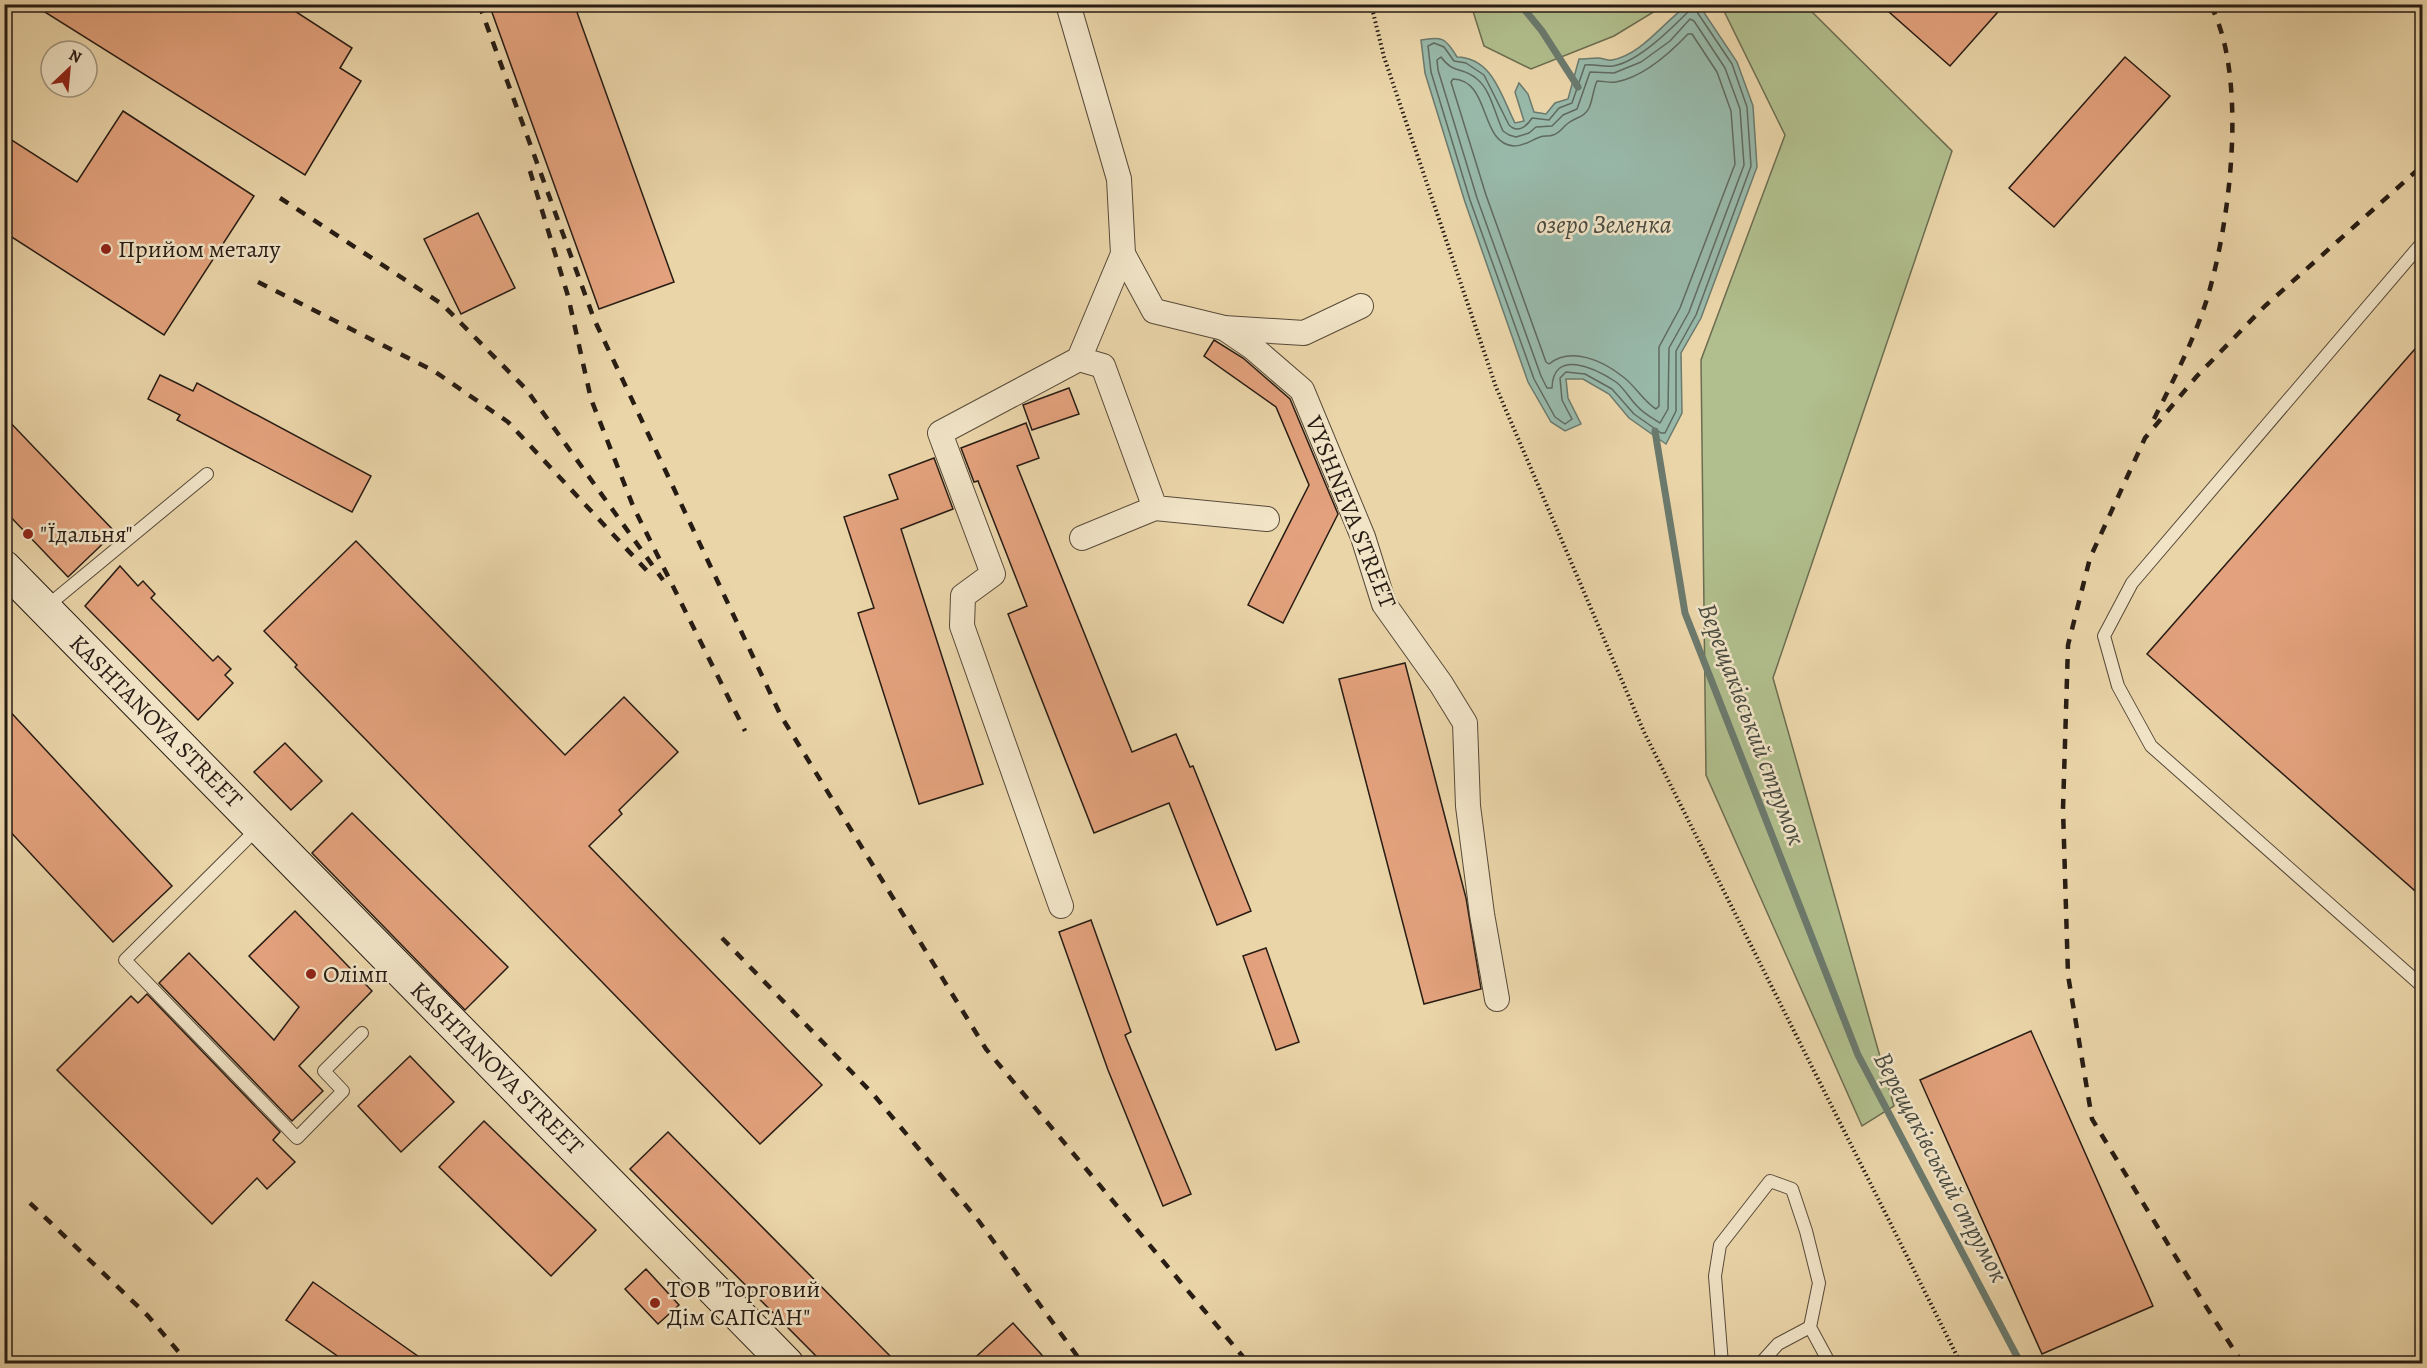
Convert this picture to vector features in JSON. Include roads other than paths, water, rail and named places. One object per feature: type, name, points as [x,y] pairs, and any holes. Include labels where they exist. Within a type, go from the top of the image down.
[{"type":"street","name":"VYSHNEVA STREET","points":[[1068,4],[1119,179],[1123,254],[1154,311],[1224,328],[1304,333],[1361,306]]},
{"type":"street","name":"VYSHNEVA STREET","points":[[1079,359],[1123,254]]},
{"type":"street","name":"VYSHNEVA STREET","points":[[1224,328],[1252,347],[1302,390],[1363,537],[1384,604],[1466,723],[1468,806],[1482,914],[1497,999]]},
{"type":"street","points":[[1061,906],[962,626],[963,596],[993,574],[940,433],[1079,359],[1103,366],[1155,508]]},
{"type":"street","points":[[1082,538],[1155,508],[1267,519]]},
{"type":"street","name":"KASHTANOVA STREET","points":[[4,567],[787,1364]]},
{"type":"lane","points":[[2422,243],[2132,583],[2104,636],[2118,686],[2151,746],[2422,986]]},
{"type":"lane","points":[[45,608],[207,474]]},
{"type":"lane","points":[[260,827],[125,960],[297,1138],[343,1091],[324,1071],[362,1034]]},
{"type":"lane","points":[[1722,1364],[1715,1276],[1720,1245],[1770,1181],[1792,1189],[1819,1283],[1810,1327],[1830,1364]]},
{"type":"lane","points":[[1760,1364],[1778,1344],[1810,1327]]},
{"type":"water","name":"озеро Зеленка","points":[[1688,5],[1699,5],[1737,62],[1753,106],[1757,167],[1701,318],[1681,353],[1682,413],[1666,444],[1629,418],[1609,394],[1583,379],[1566,379],[1568,398],[1581,424],[1565,431],[1551,422],[1528,382],[1465,202],[1425,73],[1421,40],[1434,38],[1443,40],[1457,57],[1469,59],[1487,71],[1500,91],[1515,123],[1524,121],[1515,92],[1519,83],[1528,94],[1534,112],[1546,114],[1555,103],[1568,99],[1579,59],[1610,60],[1623,57],[1643,44]]},
{"type":"waterway","name":"Верещаківський струмок","points":[[1520,4],[1542,31],[1578,87]]},
{"type":"waterway","name":"Верещаківський струмок","points":[[1655,431],[1685,613],[1858,1055],[2021,1364]]},
{"type":"railway","points":[[479,4],[594,319],[781,716],[986,1049],[1249,1364]]},
{"type":"railway","points":[[2154,419],[2189,347],[2206,302],[2215,270],[2228,193],[2232,152],[2229,70],[2222,34],[2210,4]]},
{"type":"railway","points":[[2243,1364],[2092,1119],[2068,975],[2063,809],[2068,645],[2090,558],[2145,438],[2197,376],[2265,306],[2422,166]]},
{"type":"railway","points":[[530,171],[568,296],[591,399],[633,506],[745,731]]},
{"type":"railway","points":[[280,198],[442,304],[526,389],[663,580]]},
{"type":"railway","points":[[258,282],[434,371],[508,422],[650,574]]},
{"type":"railway","points":[[722,938],[873,1094],[978,1220],[1083,1364]]},
{"type":"railway","points":[[30,1203],[148,1316],[189,1364]]},
{"type":"place","name":"Прийом металу","points":[[106,249]]},
{"type":"place","name":"\"Їдальня\"","points":[[28,534]]},
{"type":"place","name":"Олімп","points":[[311,974]]},
{"type":"place","name":"ТОВ \"Торговий Дім САПСАН\"","points":[[655,1303]]}]
